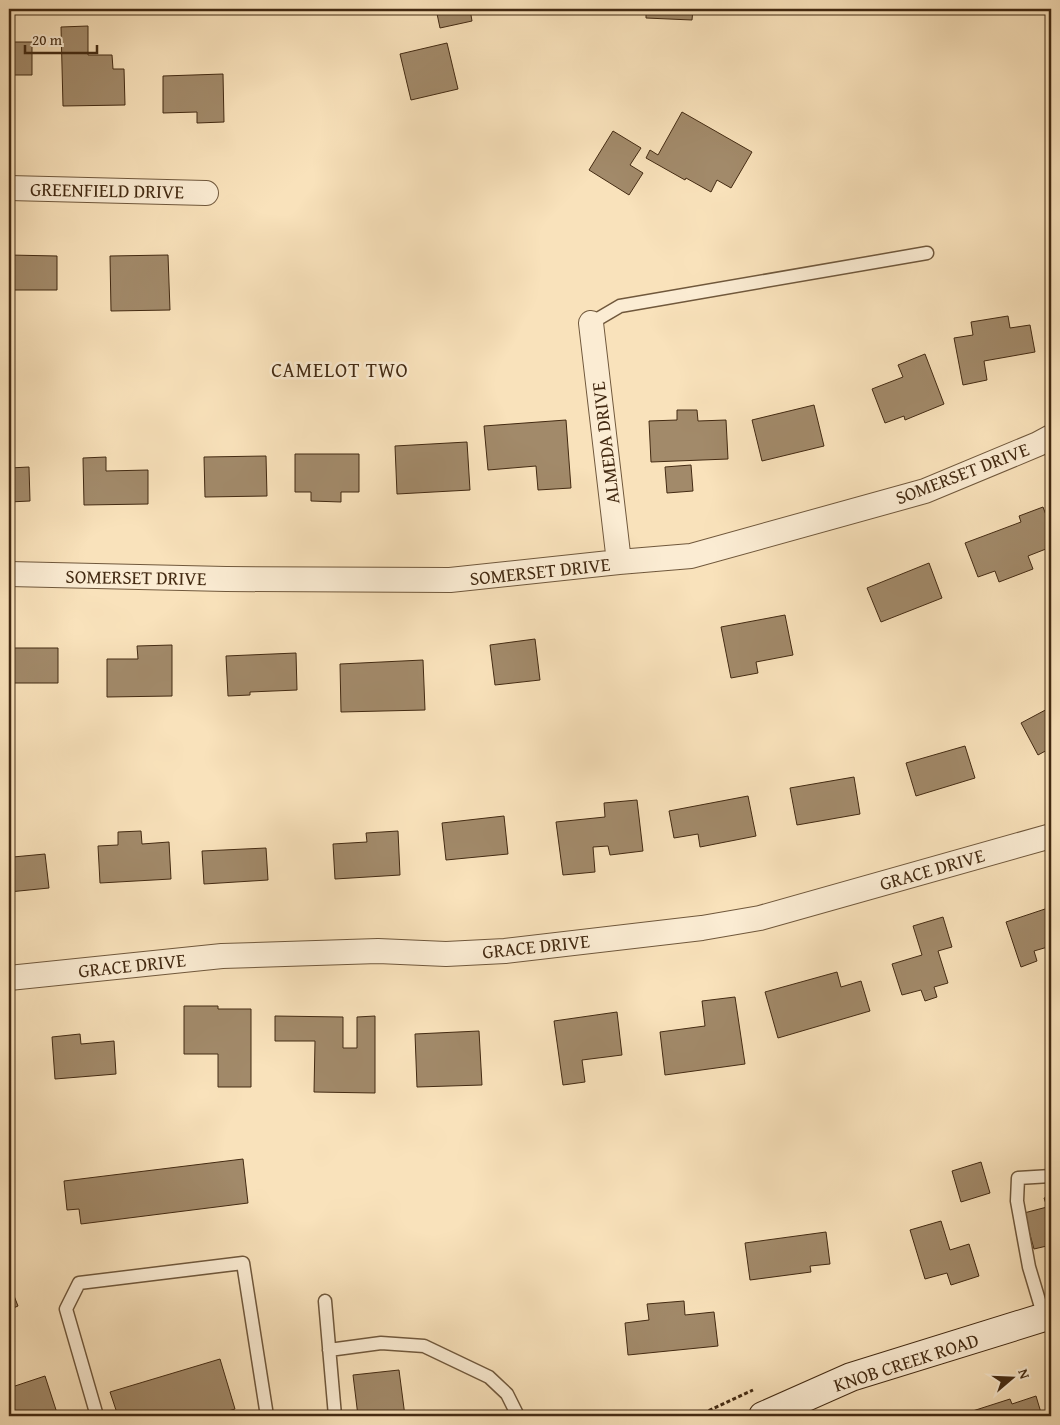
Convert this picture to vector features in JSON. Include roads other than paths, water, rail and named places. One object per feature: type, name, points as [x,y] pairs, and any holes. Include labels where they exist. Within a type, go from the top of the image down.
[{"type":"main road","name":"KNOB CREEK ROAD","points":[[763,1416],[851,1377],[1048,1316]]},
{"type":"street","name":"GREENFIELD DRIVE","points":[[9,188],[206,193]]},
{"type":"street","name":"ALMEDA DRIVE","points":[[591,323],[619,562]]},
{"type":"street","name":"SOMERSET DRIVE","points":[[9,574],[450,580],[690,556],[925,491],[1051,437]]},
{"type":"street","name":"GRACE DRIVE","points":[[9,978],[222,956],[378,951],[446,954],[505,951],[702,928],[760,918],[1051,836]]},
{"type":"lane","points":[[591,323],[620,306],[927,253]]},
{"type":"lane","points":[[1048,1316],[1029,1268],[1017,1201],[1018,1178],[1051,1176]]},
{"type":"lane","points":[[97,1416],[66,1309],[79,1283],[243,1263],[267,1416]]},
{"type":"lane","points":[[325,1301],[335,1416]]},
{"type":"lane","points":[[330,1350],[381,1343],[424,1346],[489,1377],[507,1394],[518,1416]]},
{"type":"district","name":"CAMELOT TWO","points":[[340,369]]}]
